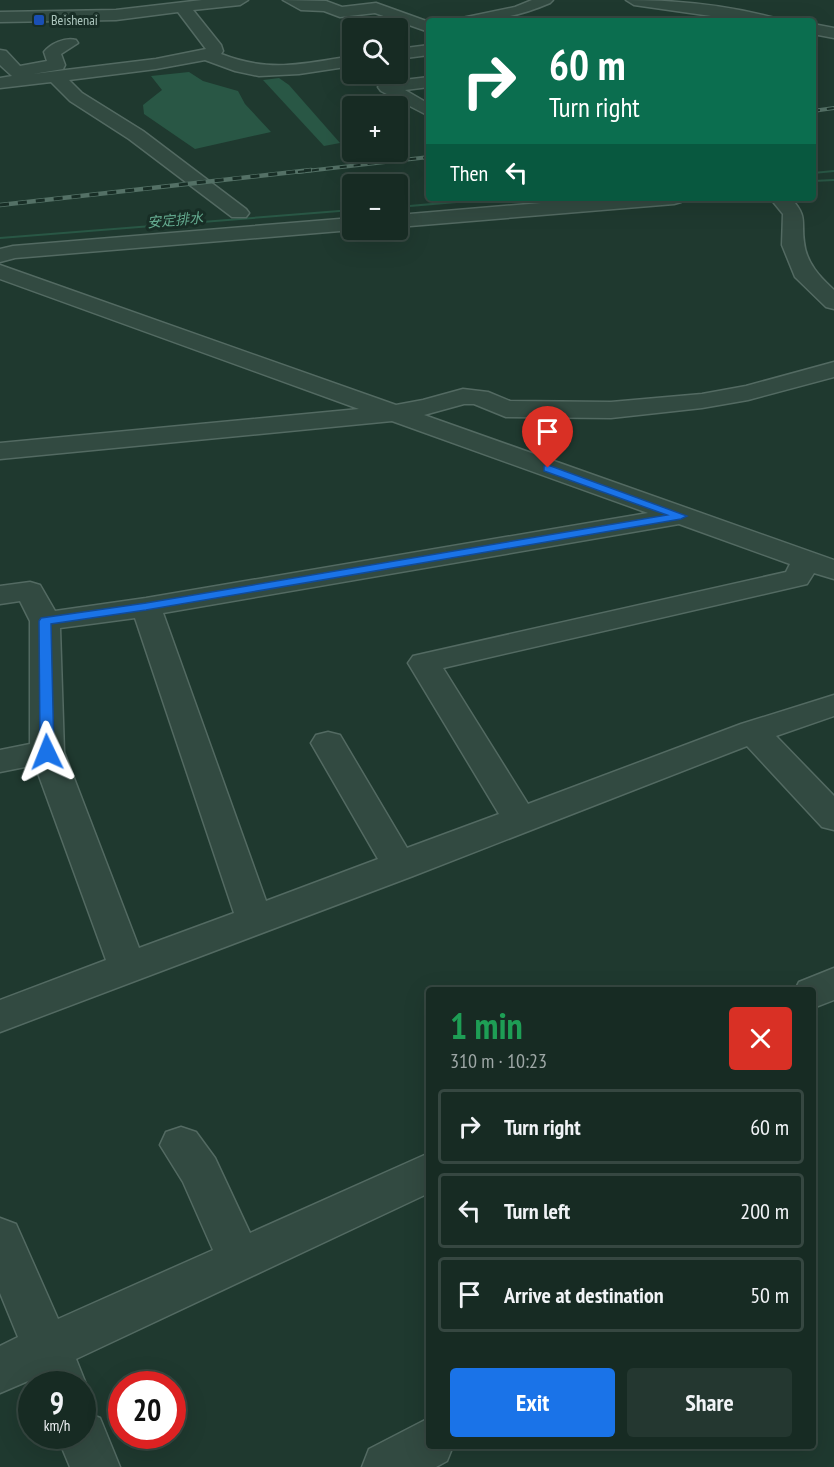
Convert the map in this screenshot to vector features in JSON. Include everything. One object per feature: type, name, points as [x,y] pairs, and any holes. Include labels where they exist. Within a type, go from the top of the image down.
[{"type":"street","points":[[0,18],[120,10],[156,5],[183,8],[239,0]]},
{"type":"street","points":[[291,0],[306,7],[326,6],[340,12],[376,8],[426,26]]},
{"type":"street","points":[[482,18],[519,10],[545,0]]},
{"type":"street","points":[[634,0],[752,18]]},
{"type":"street","points":[[0,83],[156,64],[206,55],[215,51],[213,45],[199,32],[196,22],[183,8]]},
{"type":"street","points":[[120,10],[133,20],[134,33]]},
{"type":"street","points":[[696,18],[724,13]]},
{"type":"street","points":[[816,30],[834,33]]},
{"type":"street","points":[[7,71],[57,65],[52,52],[70,43]]},
{"type":"street","points":[[408,53],[426,50]]},
{"type":"street","points":[[0,55],[7,71],[30,79]]},
{"type":"street","points":[[206,55],[246,69],[285,70],[342,62]]},
{"type":"street","points":[[55,76],[76,97],[136,135],[239,213]]},
{"type":"street","points":[[426,82],[387,87],[426,109]]},
{"type":"street","points":[[408,219],[636,201]]},
{"type":"street","points":[[783,201],[793,213],[792,245],[806,277],[834,302]]},
{"type":"street","points":[[0,256],[25,251],[342,225]]},
{"type":"street","points":[[0,272],[821,565]]},
{"type":"street","points":[[0,451],[392,413],[427,407],[463,396],[479,397],[506,409],[611,410],[748,393],[834,369]]},
{"type":"street","points":[[45,621],[146,607],[681,516]]},
{"type":"street","points":[[521,821],[424,663],[797,578],[821,565]]},
{"type":"street","points":[[0,595],[30,591],[45,621],[47,752],[128,969]]},
{"type":"street","points":[[146,607],[255,921]]},
{"type":"street","points":[[0,1016],[753,732],[834,705]]},
{"type":"street","points":[[753,732],[834,818]]},
{"type":"street","points":[[328,742],[400,867]]},
{"type":"street","points":[[0,761],[47,752]]},
{"type":"street","points":[[816,992],[834,983]]},
{"type":"street","points":[[181,1145],[200,1171],[240,1260]]},
{"type":"street","points":[[0,1370],[54,1366],[240,1260],[426,1173]]},
{"type":"street","points":[[1,1244],[54,1366]]},
{"type":"street","points":[[387,1467],[426,1445]]},
{"type":"street","points":[[87,1449],[95,1467]]},
{"type":"shaded area","points":[[189,72],[203,81],[238,91],[245,104],[271,132],[195,149],[144,114],[143,105],[162,90],[151,76]]},
{"type":"shaded area","points":[[279,78],[289,85],[340,143],[324,146],[263,80]]},
{"type":"waterway","points":[[816,173],[834,171]]},
{"type":"waterway","name":"安定排水","points":[[816,181],[834,180]]},
{"type":"waterway","points":[[408,206],[469,201]]},
{"type":"waterway","name":"安定排水","points":[[408,214],[522,205]]},
{"type":"waterway","points":[[0,238],[342,211]]},
{"type":"railway","points":[[816,111],[834,108]]},
{"type":"railway","points":[[298,172],[426,157]]},
{"type":"railway","points":[[0,205],[311,170]]},
{"type":"place","name":"Beishenai","points":[[39,20]]},
{"type":"route","points":[[47,752],[44,684],[45,621],[146,607],[681,516],[548,468]]}]
